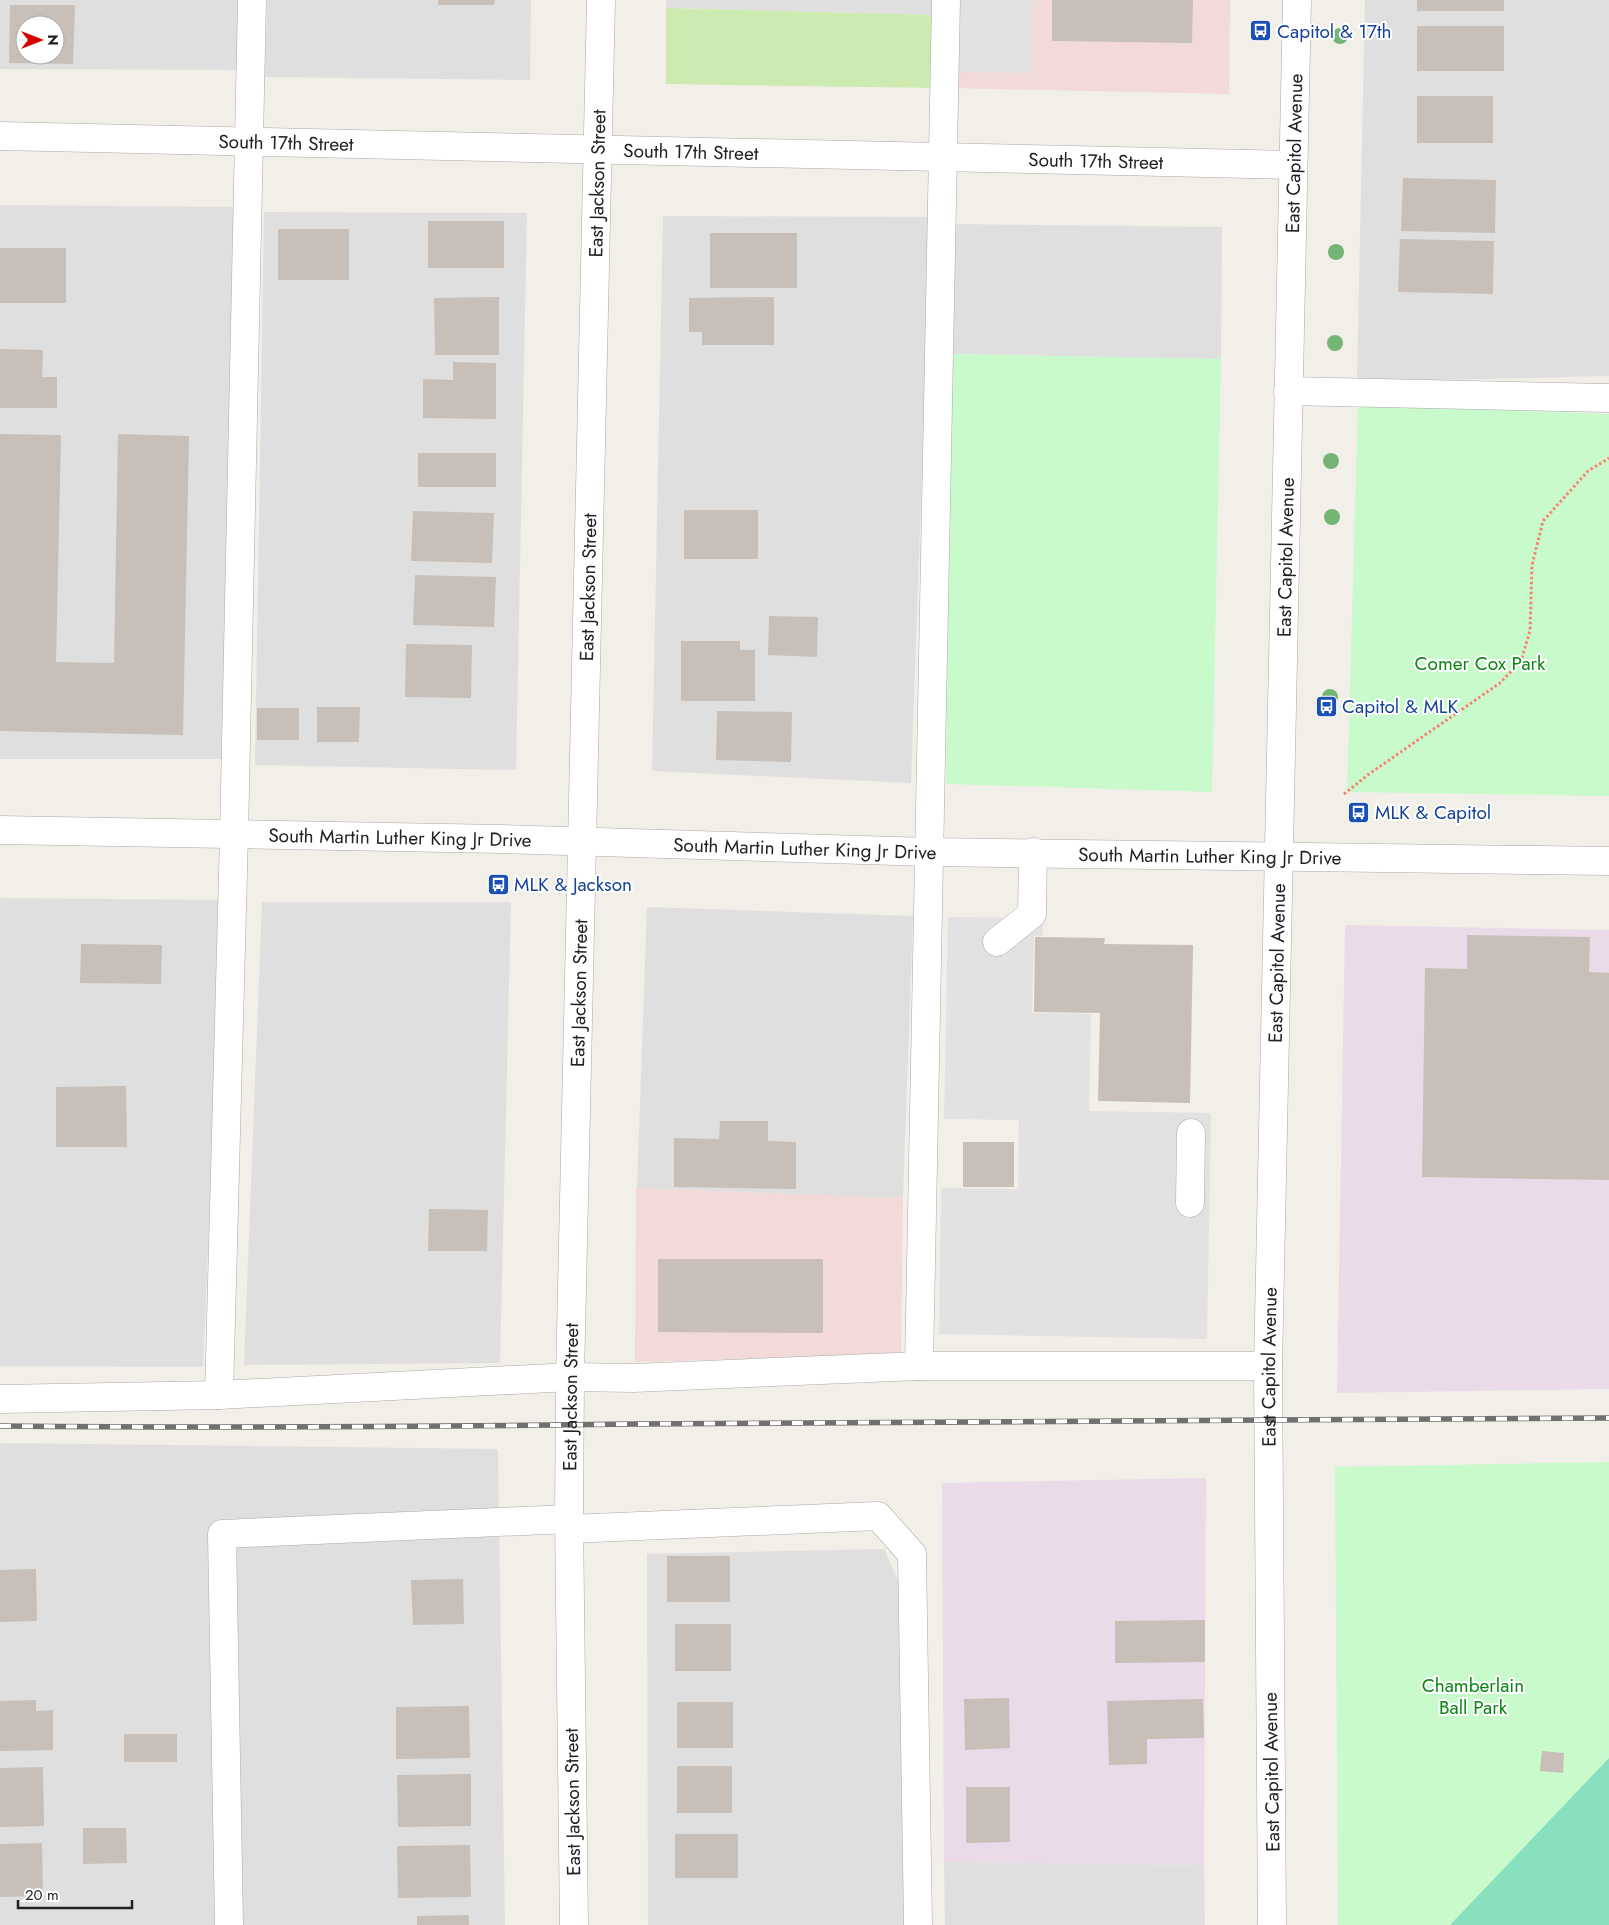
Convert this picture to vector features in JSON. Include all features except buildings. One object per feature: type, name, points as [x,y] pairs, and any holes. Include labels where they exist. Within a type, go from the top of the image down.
[{"type":"street","points":[[218,1395],[234,835],[252,0]]},
{"type":"street","name":"East Jackson Street","points":[[574,1925],[569,1524],[570,1377],[601,0]]},
{"type":"street","points":[[919,1366],[941,156],[946,0]]},
{"type":"street","name":"East Capitol Avenue","points":[[1272,1925],[1268,1366],[1296,0]]},
{"type":"street","name":"South 17th Street","points":[[0,136],[1293,164]]},
{"type":"street","points":[[1288,391],[1609,398]]},
{"type":"street","name":"South Martin Luther King Jr Drive","points":[[0,830],[582,841],[929,852],[1279,855],[1609,861]]},
{"type":"street","points":[[997,942],[1032,914],[1033,852]]},
{"type":"street","points":[[1190,1203],[1191,1133]]},
{"type":"street","points":[[0,1399],[218,1395],[570,1377],[633,1378],[919,1366],[1268,1366]]},
{"type":"street","points":[[229,1925],[222,1534],[878,1516],[912,1554],[918,1925]]},
{"type":"path","points":[[1344,794],[1369,774],[1500,683],[1522,662],[1530,631],[1532,566],[1543,521],[1588,471],[1609,458]]},
{"type":"shaded area","points":[[0,0],[240,0],[239,70],[0,69]]},
{"type":"shaded area","points":[[267,0],[531,0],[530,80],[265,77]]},
{"type":"shaded area","points":[[666,0],[938,0],[938,15],[666,8]]},
{"type":"shaded area","points":[[953,0],[1230,0],[1229,94],[951,88]]},
{"type":"shaded area","points":[[961,0],[1033,0],[1031,73],[959,72]]},
{"type":"shaded area","points":[[1365,0],[1609,0],[1609,376],[1357,382]]},
{"type":"shaded area","points":[[0,205],[237,207],[221,759],[0,759]]},
{"type":"shaded area","points":[[264,212],[527,213],[516,770],[255,765]]},
{"type":"shaded area","points":[[663,216],[931,217],[911,783],[652,771]]},
{"type":"shaded area","points":[[955,224],[1222,227],[1221,359],[951,354]]},
{"type":"shaded area","points":[[0,898],[223,900],[203,1367],[0,1366]]},
{"type":"shaded area","points":[[262,902],[511,902],[500,1363],[244,1365]]},
{"type":"shaded area","points":[[647,907],[913,916],[903,1198],[637,1188]]},
{"type":"shaded area","points":[[948,917],[1043,918],[1043,935],[1034,936],[1032,1013],[1091,1014],[1089,1111],[1211,1113],[1207,1339],[939,1334],[941,1188],[1018,1189],[1019,1120],[944,1119]]},
{"type":"shaded area","points":[[1345,925],[1609,930],[1609,1389],[1337,1393]]},
{"type":"shaded area","points":[[636,1188],[903,1198],[901,1355],[635,1362]]},
{"type":"shaded area","points":[[0,1443],[498,1449],[505,1925],[0,1925]]},
{"type":"shaded area","points":[[1206,1478],[1204,1865],[944,1862],[942,1483]]},
{"type":"shaded area","points":[[884,1549],[904,1593],[905,1925],[648,1925],[647,1554]]},
{"type":"shaded area","points":[[944,1862],[1204,1865],[1205,1925],[945,1925]]},
{"type":"green space","points":[[666,8],[938,15],[936,88],[666,84]]},
{"type":"green space","points":[[951,354],[1221,359],[1212,792],[946,784]]},
{"type":"green space","name":"Comer Cox Park","points":[[1358,405],[1609,414],[1609,796],[1347,792]]},
{"type":"green space","name":"Chamberlain Ball Park","points":[[1609,1462],[1609,1925],[1338,1925],[1335,1467]]},
{"type":"green space","points":[[1609,1758],[1609,1925],[1450,1925]]},
{"type":"railway","points":[[0,1426],[317,1427],[1609,1418]]},
{"type":"place","name":"Capitol & 17th","points":[[1261,31]]},
{"type":"place","name":"Capitol & MLK","points":[[1326,706]]},
{"type":"place","name":"MLK & Capitol","points":[[1359,812]]},
{"type":"place","name":"MLK & Jackson","points":[[498,884]]}]
